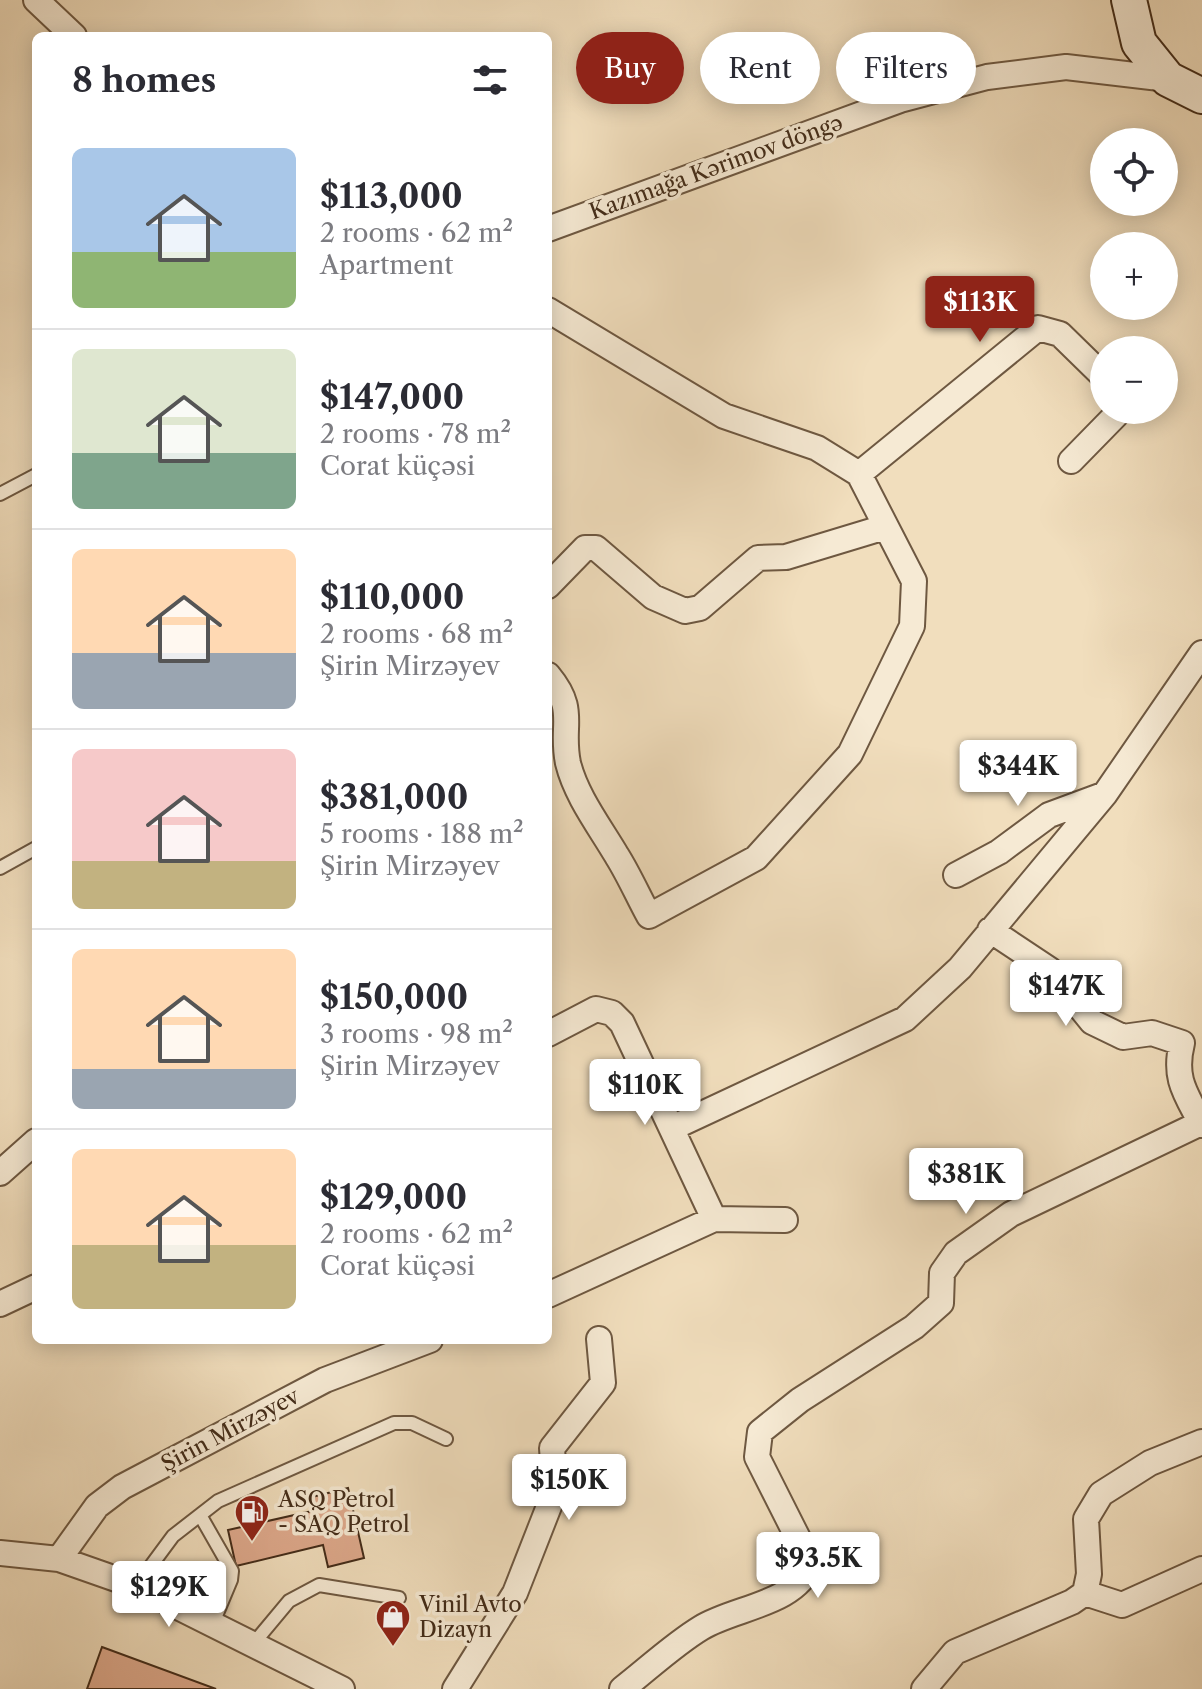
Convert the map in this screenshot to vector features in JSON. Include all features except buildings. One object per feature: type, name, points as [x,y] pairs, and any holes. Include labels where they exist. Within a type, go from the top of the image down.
[{"type":"street","points":[[36,0],[70,32]]},
{"type":"street","points":[[1129,0],[1139,43],[1168,79],[1202,96]]},
{"type":"street","name":"Kazımağa Kərimov döngə","points":[[552,228],[900,100],[987,77],[1066,67],[1168,79]]},
{"type":"street","points":[[552,312],[724,416],[817,448],[859,474],[914,581],[912,626],[850,754],[756,858],[649,916],[583,799],[568,762],[567,709],[560,690],[552,680]]},
{"type":"street","points":[[859,474],[1038,328],[1060,334],[1090,363]]},
{"type":"street","points":[[1071,461],[1107,424]]},
{"type":"street","points":[[552,582],[585,548],[596,548],[653,597],[685,611],[700,608],[758,558],[786,557],[885,527]]},
{"type":"street","points":[[672,1128],[905,1019],[960,968],[1105,794],[1202,653]]},
{"type":"street","points":[[956,875],[999,852],[1049,815],[1105,794]]},
{"type":"street","points":[[622,1689],[700,1628],[732,1612],[773,1599],[805,1580],[811,1564],[757,1457],[760,1432],[800,1400],[914,1327],[941,1303],[942,1273],[956,1253],[1011,1214],[1201,1124],[1182,1085],[1177,1065],[1192,1038],[1152,1033],[1123,1037],[1092,1022],[1050,970],[990,930]]},
{"type":"street","points":[[552,1032],[596,1009],[612,1013],[622,1023],[714,1219]]},
{"type":"street","points":[[0,1173],[32,1145]]},
{"type":"street","points":[[552,1293],[714,1219],[785,1220]]},
{"type":"street","points":[[0,1304],[32,1289]]},
{"type":"street","points":[[455,1689],[515,1593],[555,1491],[552,1448],[603,1383],[599,1339]]},
{"type":"street","name":"Şirin Mirzəyev","points":[[59,1559],[97,1506],[122,1487],[325,1380],[420,1344]]},
{"type":"street","points":[[924,1689],[955,1652],[1072,1602],[1085,1593],[1089,1574],[1086,1519],[1101,1494],[1150,1463],[1202,1442]]},
{"type":"street","points":[[0,1553],[59,1559],[136,1586],[342,1689]]},
{"type":"street","points":[[1085,1593],[1122,1605],[1202,1569]]},
{"type":"lane","points":[[0,494],[32,477]]},
{"type":"lane","points":[[0,868],[32,850]]},
{"type":"lane","points":[[136,1586],[173,1536],[218,1501],[394,1423],[412,1423],[446,1439]]},
{"type":"lane","points":[[200,1515],[232,1571],[213,1623]]},
{"type":"lane","points":[[254,1643],[289,1601],[319,1585],[399,1598]]},
{"type":"place","name":"ASQ Petrol - SAQ Petrol","points":[[252,1543]]},
{"type":"place","name":"Vinil Avto Dizayn","points":[[393,1648]]}]
